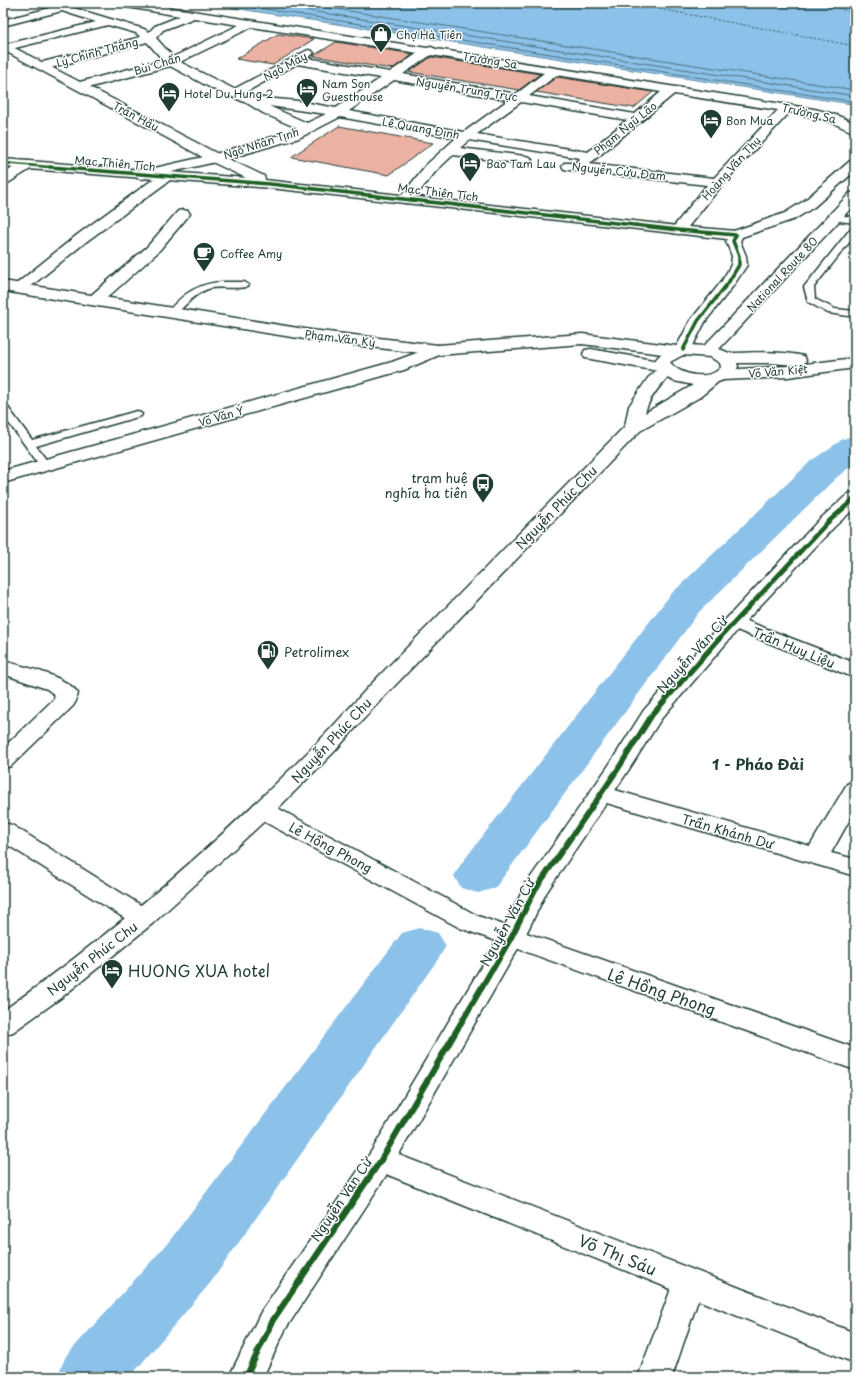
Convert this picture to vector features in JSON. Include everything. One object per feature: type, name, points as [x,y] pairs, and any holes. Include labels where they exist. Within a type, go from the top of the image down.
[{"type":"main road","points":[[45,3],[140,31],[150,38],[171,62],[251,100],[267,110],[307,128]]},
{"type":"main road","name":"Trường Sa","points":[[121,3],[335,37],[431,50],[827,115],[843,121],[855,129]]},
{"type":"main road","points":[[3,23],[62,8]]},
{"type":"main road","name":"Lý Chính Thắng","points":[[43,66],[150,38],[159,28],[193,14]]},
{"type":"main road","points":[[5,46],[108,22]]},
{"type":"main road","name":"Bùi Chấn","points":[[80,86],[171,62],[252,23]]},
{"type":"main road","name":"Ngô Mây","points":[[235,93],[335,37]]},
{"type":"main road","name":"Trần Hầu","points":[[5,46],[215,158],[270,184]]},
{"type":"main road","name":"Ngô Nhân Tịnh","points":[[142,175],[215,158],[294,135],[337,113],[431,50]]},
{"type":"main road","name":"Nguyễn Trung Trực","points":[[296,60],[638,118]]},
{"type":"main road","points":[[406,199],[431,168],[466,136],[555,71]]},
{"type":"main road","name":"Phạm Ngũ Lão","points":[[578,167],[672,89]]},
{"type":"main road","name":"Lê Quang Định","points":[[251,100],[298,105],[466,136],[590,156]]},
{"type":"main road","name":"Hoàng Văn Thụ","points":[[678,230],[717,182],[786,108]]},
{"type":"main road","points":[[449,151],[540,162]]},
{"type":"main road","name":"Mạc Thiên Tích","points":[[3,163],[165,177],[270,184],[678,230],[736,235]]},
{"type":"main road","name":"Nguyễn Cửu Đam","points":[[556,164],[717,182]]},
{"type":"main road","points":[[634,427],[638,406],[654,382],[665,369],[662,362],[665,358],[681,350],[698,320],[728,283],[739,265],[739,256],[733,241],[736,235],[790,216],[809,204],[855,164]]},
{"type":"main road","points":[[3,180],[27,165]]},
{"type":"main road","points":[[20,288],[82,238],[165,177]]},
{"type":"main road","name":"National Route 80","points":[[708,351],[852,199]]},
{"type":"main road","points":[[95,300],[152,250],[183,214]]},
{"type":"main road","name":"Phạm Văn Ký","points":[[3,286],[311,335],[438,350],[582,339],[681,350],[708,351]]},
{"type":"main road","name":"Võ Văn Kiệt","points":[[556,342],[566,348],[579,352],[665,369],[681,378],[691,380],[811,369],[855,363]]},
{"type":"main road","name":"Võ Văn Ý","points":[[3,477],[398,366],[438,350]]},
{"type":"main road","points":[[708,351],[724,358],[730,366],[729,370],[718,377]]},
{"type":"main road","name":"Võ Văn Kiệt","points":[[724,358],[770,358],[833,365]]},
{"type":"main road","name":"Nguyễn Phúc Chu","points":[[3,1025],[52,990],[143,918],[262,810],[326,746],[369,699],[634,427],[694,393],[718,377]]},
{"type":"main road","name":"Nguyễn Văn Cừ","points":[[246,1377],[273,1320],[381,1160],[511,938],[535,890],[601,794],[652,715],[734,622],[827,523],[855,498]]},
{"type":"main road","name":"Trần Huy Liệu","points":[[734,622],[855,671]]},
{"type":"main road","points":[[3,667],[56,684],[67,693],[65,701],[3,761]]},
{"type":"main road","points":[[816,857],[855,789]]},
{"type":"main road","name":"Trần Khánh Dư","points":[[601,794],[855,868]]},
{"type":"main road","name":"Lê Hồng Phong","points":[[262,810],[469,922],[855,1059]]},
{"type":"main road","points":[[3,831],[143,918]]},
{"type":"main road","name":"Võ Thị Sáu","points":[[381,1160],[855,1348]]},
{"type":"main road","points":[[655,1377],[689,1282]]},
{"type":"lane","points":[[834,218],[855,220]]},
{"type":"lane","points":[[855,229],[809,287],[811,300],[824,309],[842,314],[855,314]]},
{"type":"lane","points":[[173,312],[198,289],[225,284],[244,285]]},
{"type":"lane","points":[[3,408],[46,465]]},
{"type":"lane","points":[[30,444],[136,414]]},
{"type":"water","points":[[201,3],[855,3],[855,106],[851,104]]},
{"type":"building","points":[[278,34],[314,39],[273,65],[236,59]]},
{"type":"building","points":[[336,42],[414,54],[392,69],[313,56]]},
{"type":"building","points":[[431,57],[540,74],[519,90],[409,72]]},
{"type":"building","points":[[557,77],[653,92],[634,108],[536,92]]},
{"type":"building","points":[[339,126],[433,143],[389,175],[291,157]]},
{"type":"waterway","points":[[478,876],[685,603],[824,469],[855,446]]},
{"type":"waterway","points":[[89,1377],[189,1263],[420,946]]},
{"type":"ferry route","points":[[628,3],[855,46]]},
{"type":"ferry route","points":[[831,3],[843,10],[855,13]]},
{"type":"cycle path","points":[[3,163],[270,184],[678,230],[736,235],[733,241],[739,256],[739,265],[728,283],[698,321],[683,350]]},
{"type":"cycle path","points":[[246,1377],[273,1320],[381,1160],[511,938],[535,890],[618,769],[652,715],[734,622],[827,523],[855,498]]},
{"type":"place","name":"Chợ Hà Tiên","points":[[381,54]]},
{"type":"place","name":"Nam Son Guesthouse","points":[[307,108]]},
{"type":"place","name":"Hotel Du Hung 2","points":[[169,112]]},
{"type":"place","name":"Bon Mua","points":[[711,140]]},
{"type":"place","name":"Bao Tam Lau","points":[[470,182]]},
{"type":"place","name":"Coffee Amy","points":[[204,272]]},
{"type":"place","name":"trạm huệ nghĩa ha tiên","points":[[483,504]]},
{"type":"place","name":"Petrolimex","points":[[268,670]]},
{"type":"place","name":"HUONG XUA hotel","points":[[112,990]]},
{"type":"district","name":"1 - Pháo Đài","points":[[758,763]]}]
